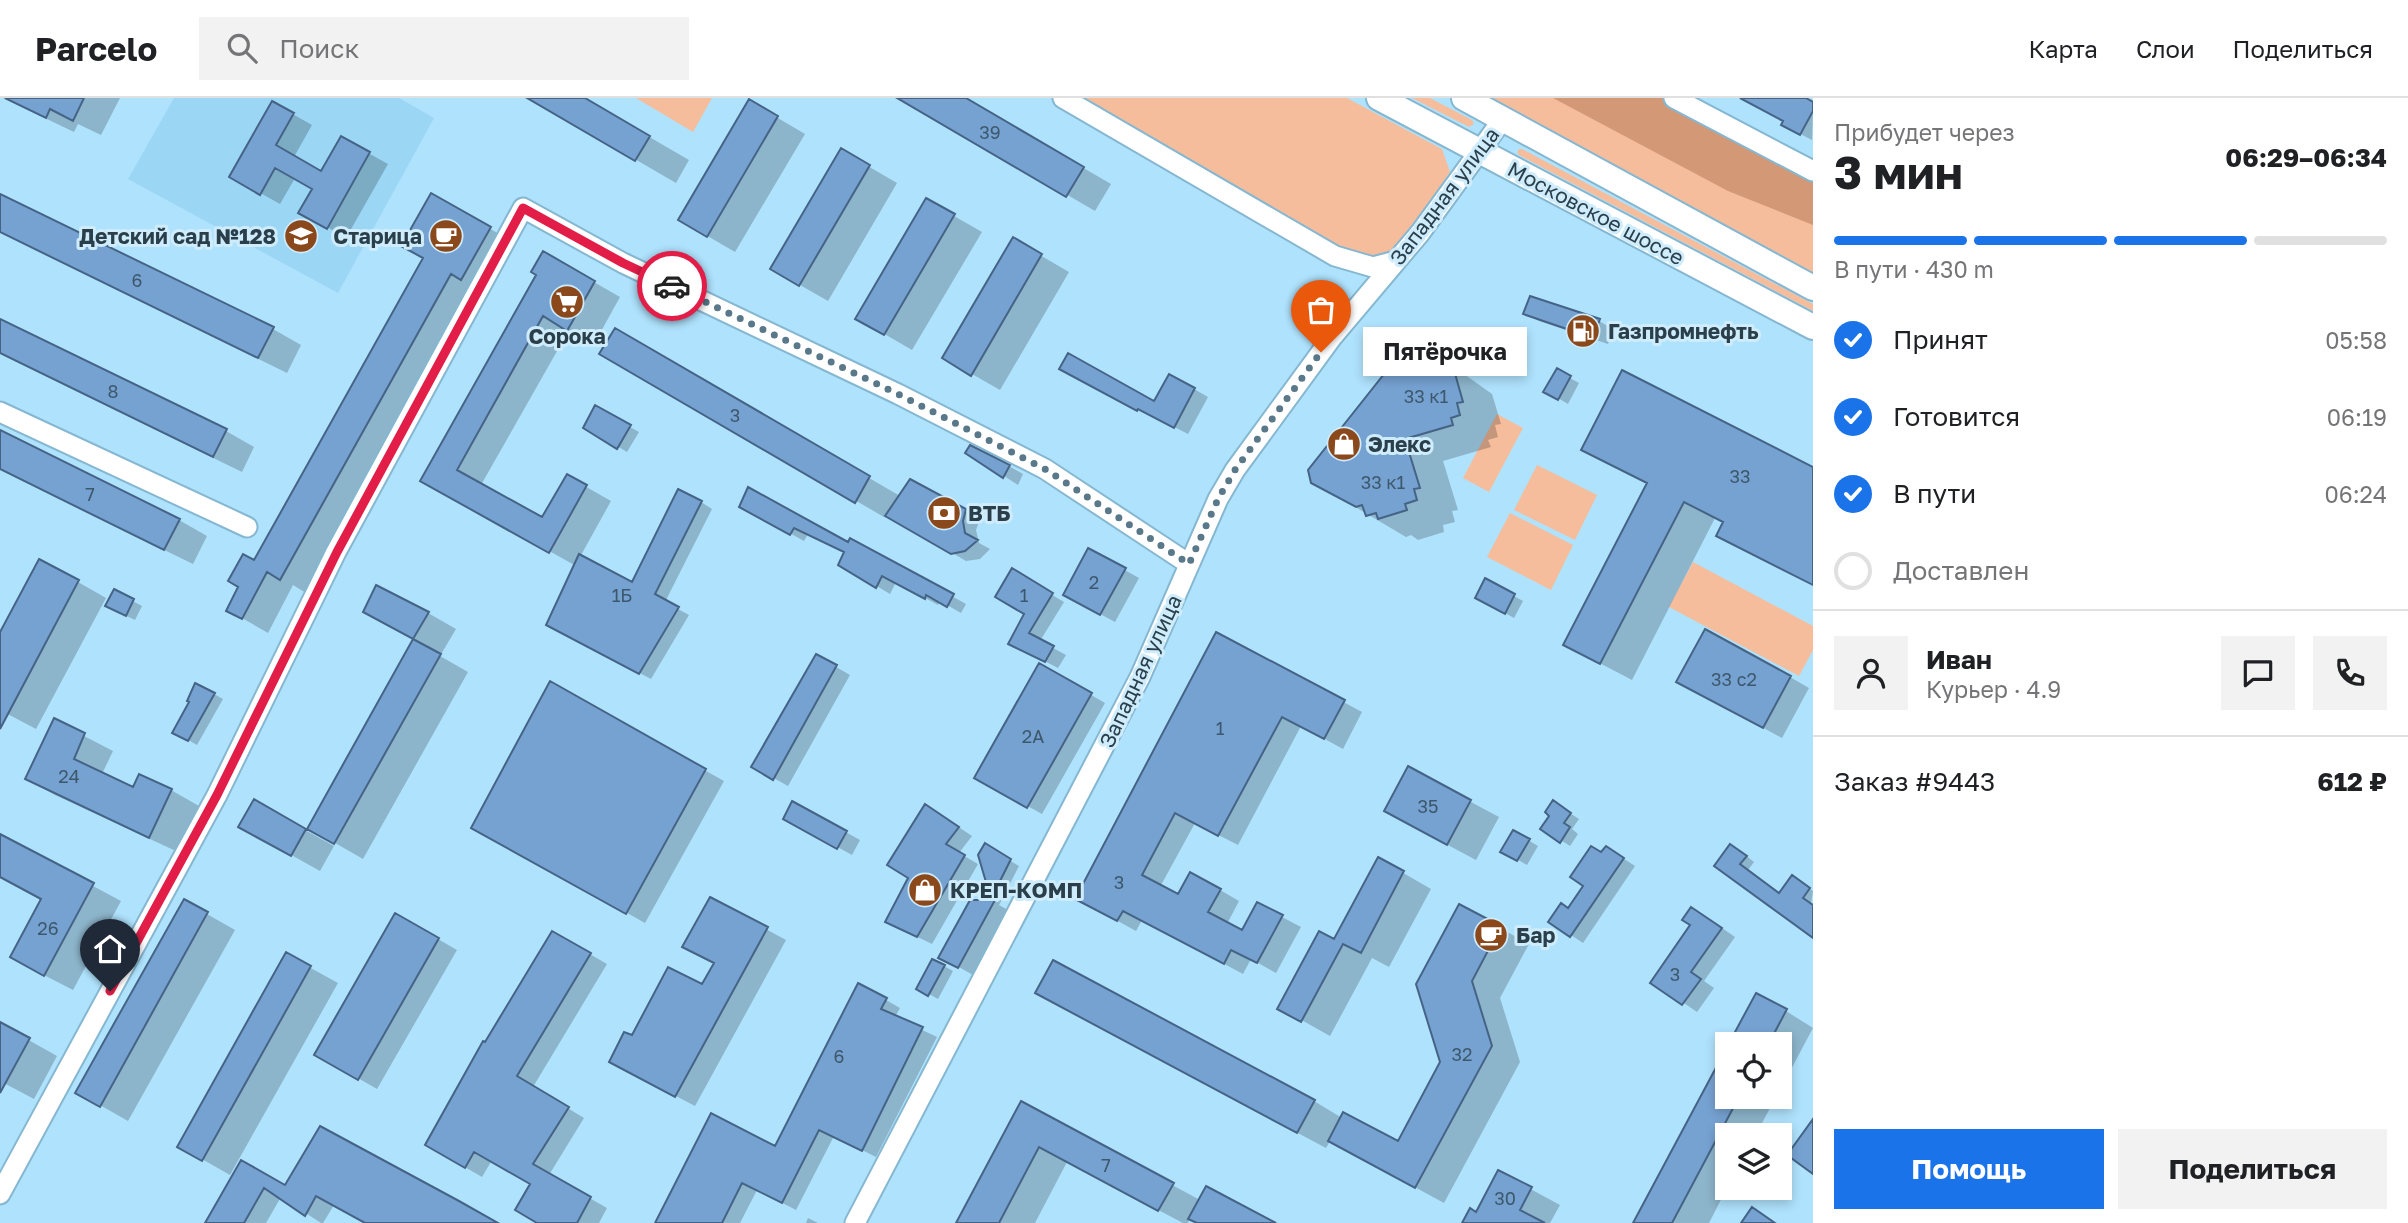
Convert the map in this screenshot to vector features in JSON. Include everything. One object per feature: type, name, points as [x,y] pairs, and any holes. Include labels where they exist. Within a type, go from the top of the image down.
[{"type":"main road","name":"Московское шоссе","points":[[1379,98],[1813,327]]},
{"type":"main road","name":"Московское шоссе","points":[[1464,98],[1813,288]]},
{"type":"street","points":[[1063,98],[1335,256],[1373,267],[1396,261]]},
{"type":"street","points":[[1674,98],[1813,171]]},
{"type":"street","name":"Западная улица","points":[[855,1223],[1140,677],[1218,499],[1235,470],[1333,336],[1420,233],[1503,120]]},
{"type":"street","points":[[0,1194],[217,795],[337,552],[523,208],[623,263],[898,394],[1045,469],[1189,564]]},
{"type":"street","points":[[0,412],[247,527]]},
{"type":"shaded area","name":"Детский сад №128","points":[[174,98],[399,98],[434,118],[338,293],[128,179]]},
{"type":"shaded area","points":[[636,98],[712,98],[693,132]]},
{"type":"shaded area","points":[[1077,98],[1347,98],[1442,149],[1450,172],[1396,251],[1378,260],[1337,249]]},
{"type":"shaded area","points":[[1412,98],[1430,98],[1472,120],[1474,124],[1469,127]]},
{"type":"shaded area","points":[[1464,98],[1674,98],[1813,171],[1813,279]]},
{"type":"shaded area","points":[[1553,98],[1674,98],[1813,171],[1813,225],[1728,191]]},
{"type":"shaded area","points":[[1519,149],[1813,304],[1813,311],[1519,155]]},
{"type":"shaded area","points":[[1497,414],[1523,428],[1489,492],[1463,478]]},
{"type":"shaded area","points":[[1537,465],[1597,495],[1575,540],[1514,510]]},
{"type":"shaded area","points":[[1510,513],[1573,545],[1551,590],[1487,557]]},
{"type":"shaded area","points":[[1693,562],[1813,626],[1813,650],[1799,676],[1669,607]]},
{"type":"building","points":[[5,98],[84,98],[73,121],[50,109],[46,118]]},
{"type":"building","points":[[527,98],[585,98],[650,136],[635,161]]},
{"type":"building","points":[[897,98],[966,98],[1084,167],[1066,197]]},
{"type":"building","points":[[1740,98],[1806,98],[1813,102],[1813,111],[1800,135],[1781,125],[1783,121]]},
{"type":"building","points":[[749,99],[778,116],[707,237],[678,220]]},
{"type":"building","points":[[272,101],[294,113],[276,145],[321,171],[341,136],[370,152],[327,229],[298,213],[312,189],[275,168],[260,195],[229,177]]},
{"type":"building","points":[[841,148],[870,165],[799,286],[770,269]]},
{"type":"building","points":[[431,193],[491,227],[461,280],[451,274],[280,580],[267,572],[242,619],[226,611],[238,587],[228,581],[243,554],[254,560],[423,258],[401,246]]},
{"type":"building","points":[[0,194],[274,327],[258,358],[0,232]]},
{"type":"building","points":[[926,198],[955,214],[884,335],[855,319]]},
{"type":"building","points":[[1013,237],[1042,254],[971,376],[942,358]]},
{"type":"building","points":[[543,251],[595,281],[567,331],[543,316],[457,470],[542,517],[567,474],[587,485],[549,553],[420,481],[536,275],[531,272]]},
{"type":"building","points":[[1530,296],[1600,319],[1593,338],[1523,314]]},
{"type":"building","points":[[0,319],[227,429],[213,457],[0,353]]},
{"type":"building","points":[[615,328],[870,476],[855,503],[599,354]]},
{"type":"building","points":[[1411,340],[1428,351],[1432,365],[1443,361],[1446,372],[1454,370],[1463,402],[1457,403],[1460,415],[1451,418],[1453,425],[1405,439],[1420,488],[1414,489],[1417,500],[1405,504],[1407,510],[1378,519],[1376,513],[1366,516],[1362,505],[1356,507],[1311,483],[1308,470]]},
{"type":"building","points":[[1068,353],[1154,401],[1169,374],[1195,388],[1174,428],[1059,369]]},
{"type":"building","points":[[1557,368],[1571,376],[1558,400],[1543,392]]},
{"type":"building","points":[[1622,370],[1813,467],[1813,585],[1716,536],[1723,522],[1684,502],[1600,664],[1563,645],[1647,483],[1581,450]]},
{"type":"building","points":[[595,405],[631,425],[617,449],[583,428]]},
{"type":"building","points":[[0,430],[180,519],[164,550],[0,469]]},
{"type":"building","points":[[970,445],[1010,465],[1003,478],[965,453]]},
{"type":"building","points":[[910,479],[966,509],[963,521],[965,533],[978,540],[965,551],[951,554],[885,516]]},
{"type":"building","points":[[748,487],[848,542],[850,538],[954,594],[947,607],[926,595],[925,599],[882,576],[876,588],[838,565],[844,552],[794,528],[790,535],[739,507]]},
{"type":"building","points":[[678,489],[702,501],[655,594],[679,607],[639,674],[546,625],[579,554],[632,582]]},
{"type":"building","points":[[1088,548],[1126,568],[1100,615],[1063,595]]},
{"type":"building","points":[[39,559],[79,580],[0,729],[0,632]]},
{"type":"building","points":[[1012,568],[1053,593],[1029,633],[1054,646],[1045,662],[1008,644],[1024,614],[995,597]]},
{"type":"building","points":[[1485,578],[1515,594],[1505,614],[1475,598]]},
{"type":"building","points":[[376,585],[429,612],[413,639],[363,612]]},
{"type":"building","points":[[114,589],[134,599],[126,616],[105,606]]},
{"type":"building","points":[[1705,629],[1791,676],[1763,728],[1676,682]]},
{"type":"building","points":[[1216,632],[1345,700],[1324,739],[1282,717],[1218,836],[1175,813],[1142,875],[1178,894],[1190,872],[1221,889],[1208,912],[1242,930],[1257,902],[1283,915],[1257,963],[1231,950],[1224,964],[1123,911],[1117,921],[1075,899]]},
{"type":"building","points":[[413,639],[441,654],[334,844],[307,829]]},
{"type":"building","points":[[816,654],[837,665],[773,780],[751,767]]},
{"type":"building","points":[[1039,663],[1092,693],[1027,808],[974,778]]},
{"type":"building","points":[[550,681],[706,769],[626,914],[471,828]]},
{"type":"building","points":[[195,683],[215,693],[188,741],[172,733],[189,702],[187,701]]},
{"type":"building","points":[[54,718],[85,733],[74,759],[133,787],[139,774],[172,789],[149,838],[25,779]]},
{"type":"building","points":[[1408,766],[1471,800],[1447,845],[1384,811]]},
{"type":"building","points":[[254,799],[306,829],[291,856],[238,827]]},
{"type":"building","points":[[1553,800],[1571,813],[1564,823],[1570,827],[1560,843],[1540,829],[1549,816],[1545,812]]},
{"type":"building","points":[[792,801],[847,831],[837,849],[783,819]]},
{"type":"building","points":[[925,804],[959,827],[946,844],[965,855],[917,937],[885,922],[908,878],[887,865]]},
{"type":"building","points":[[1513,830],[1530,839],[1517,861],[1500,852]]},
{"type":"building","points":[[0,834],[94,883],[44,976],[10,957],[41,899],[0,877]]},
{"type":"building","points":[[985,843],[1011,859],[991,899],[978,855]]},
{"type":"building","points":[[1730,844],[1747,856],[1740,864],[1779,893],[1792,875],[1810,888],[1803,898],[1813,905],[1813,938],[1714,866]]},
{"type":"building","points":[[1591,846],[1601,852],[1606,846],[1624,858],[1570,937],[1548,922],[1561,903],[1568,908],[1583,886],[1570,877]]},
{"type":"building","points":[[1378,857],[1404,871],[1361,953],[1343,944],[1301,1022],[1277,1009],[1319,931],[1334,939]]},
{"type":"building","points":[[710,897],[768,927],[675,1097],[609,1062],[624,1032],[632,1035],[668,967],[702,984],[714,963],[682,947]]},
{"type":"building","points":[[184,899],[208,912],[100,1107],[75,1093]]},
{"type":"building","points":[[970,900],[995,900],[958,968],[938,958]]},
{"type":"building","points":[[1459,904],[1501,926],[1472,981],[1492,1046],[1415,1188],[1328,1141],[1343,1112],[1398,1141],[1440,1062],[1416,984]]},
{"type":"building","points":[[1691,907],[1722,928],[1691,972],[1701,979],[1682,1005],[1650,983],[1690,925],[1682,920]]},
{"type":"building","points":[[395,913],[439,938],[358,1080],[314,1055]]},
{"type":"building","points":[[552,931],[591,953],[517,1076],[569,1107],[533,1164],[591,1197],[577,1223],[537,1223],[515,1210],[530,1184],[474,1152],[465,1168],[425,1145],[483,1041],[485,1042]]},
{"type":"building","points":[[286,952],[311,966],[202,1161],[177,1147]]},
{"type":"building","points":[[932,959],[945,965],[928,996],[916,989]]},
{"type":"building","points":[[1053,960],[1315,1100],[1297,1133],[1035,993]]},
{"type":"building","points":[[858,983],[887,998],[881,1009],[923,1027],[862,1151],[819,1130],[782,1203],[742,1183],[722,1223],[655,1223],[711,1113],[775,1146]]},
{"type":"building","points":[[1756,993],[1787,1009],[1775,1032],[1735,1032]]},
{"type":"building","points":[[0,1022],[30,1038],[0,1093]]},
{"type":"building","points":[[1715,1069],[1715,1109],[1733,1109],[1725,1123],[1715,1123],[1715,1142],[1672,1223],[1633,1223]]},
{"type":"building","points":[[1021,1101],[1174,1183],[1158,1211],[1039,1147],[999,1223],[956,1223]]},
{"type":"building","points":[[1813,1119],[1813,1174],[1792,1159],[1792,1148]]},
{"type":"building","points":[[320,1126],[498,1223],[365,1223],[316,1196],[305,1216],[264,1188],[244,1223],[205,1223],[241,1160],[285,1185]]},
{"type":"building","points":[[1498,1170],[1532,1187],[1520,1210],[1545,1223],[1462,1223],[1470,1208],[1476,1212]]},
{"type":"building","points":[[1206,1186],[1276,1223],[1197,1223],[1188,1219]]},
{"type":"building","points":[[1752,1207],[1775,1223],[1741,1223]]},
{"type":"way so far","points":[[672,286],[898,394],[1045,469],[1189,564],[1218,499],[1235,470],[1321,352]]},
{"type":"place","name":"Детский сад №128","points":[[301,236]]},
{"type":"place","name":"Старица","points":[[446,236]]},
{"type":"place","name":"Сорока","points":[[567,302]]},
{"type":"place","name":"Газпромнефть","points":[[1583,331]]},
{"type":"place","name":"Пятёрочка","points":[[1321,352]]},
{"type":"place","name":"Элекс","points":[[1344,444]]},
{"type":"place","name":"ВТБ","points":[[944,513]]},
{"type":"place","name":"КРЕП-КОМП","points":[[925,890]]},
{"type":"place","name":"Бар","points":[[1491,935]]},
{"type":"route","points":[[110,991],[217,795],[379,472],[523,208],[623,263],[672,286]]}]
